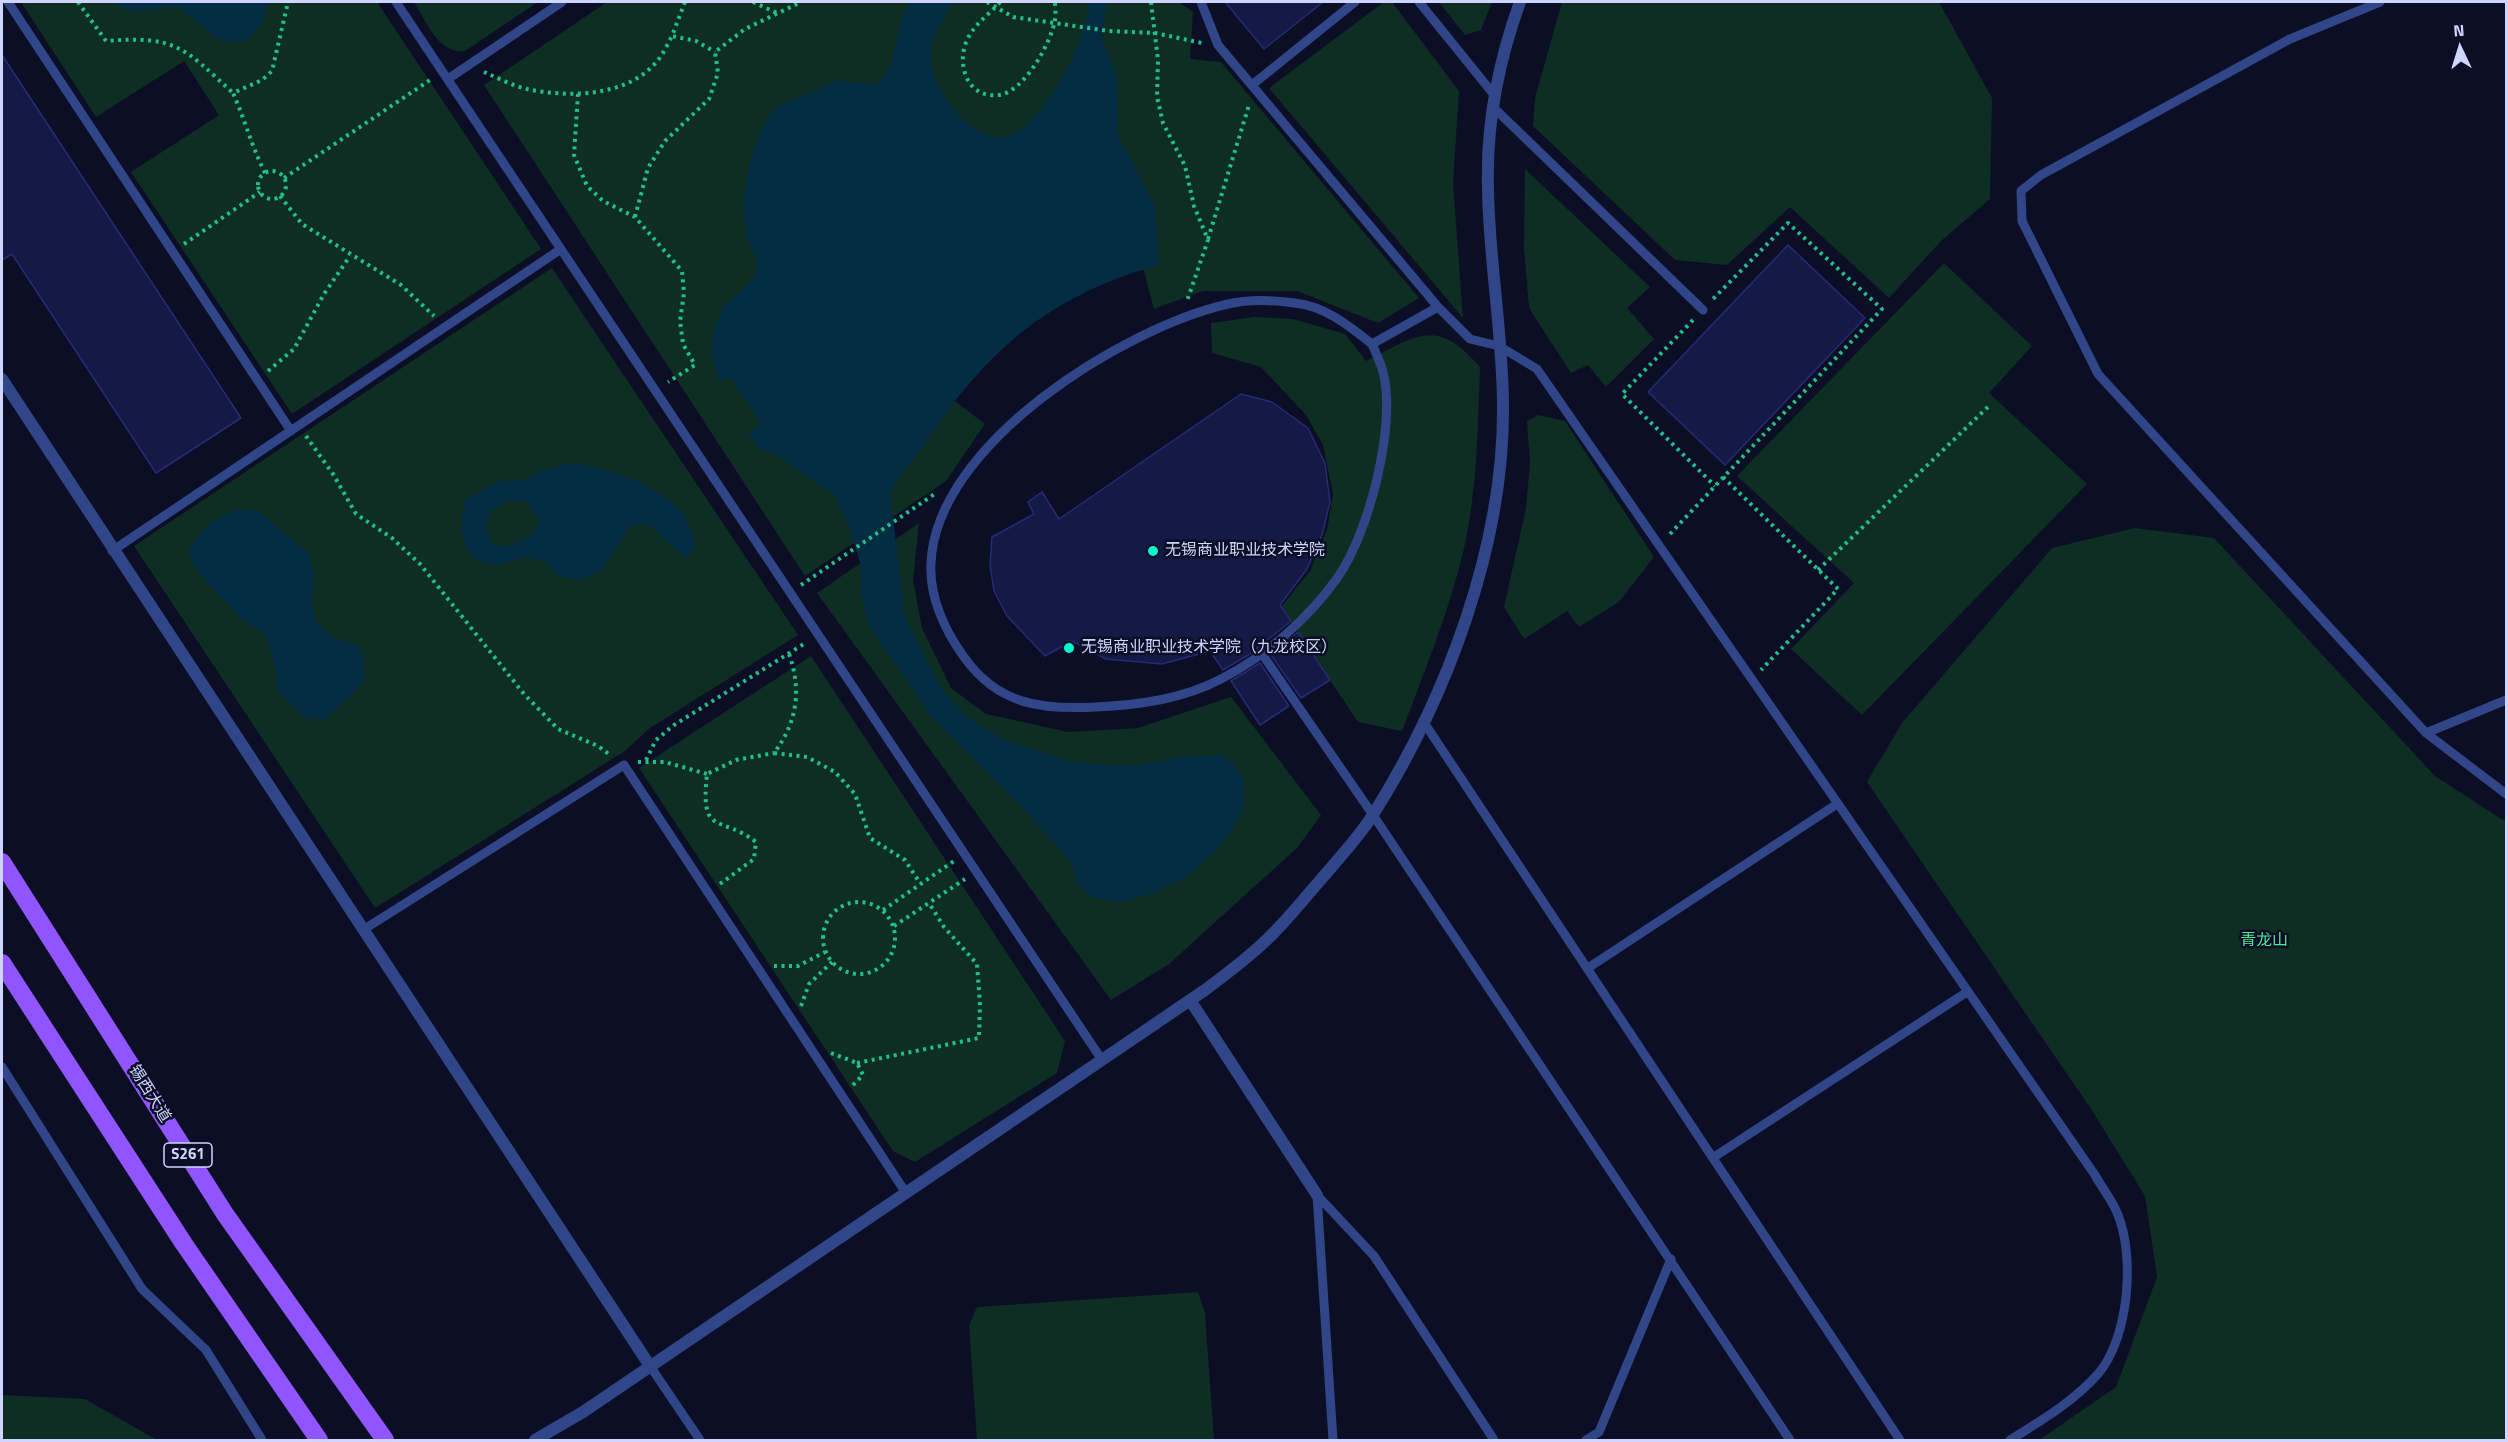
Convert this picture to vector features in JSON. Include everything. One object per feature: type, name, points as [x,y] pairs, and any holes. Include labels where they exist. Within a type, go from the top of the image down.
[{"type":"main road","name":"锡西大道","points":[[2,862],[225,1214],[386,1440]]},
{"type":"main road","points":[[2,963],[184,1244],[319,1440]]},
{"type":"street","points":[[535,1440],[650,1366],[1190,1000],[1254,952],[1295,909],[1373,815],[1423,721],[1467,615],[1486,546],[1497,478],[1503,409],[1488,187],[1494,101],[1520,2]]},
{"type":"street","points":[[2,379],[112,551],[650,1366]]},
{"type":"street","points":[[1190,1000],[1317,1196]]},
{"type":"lane","points":[[8,2],[256,380],[295,428]]},
{"type":"lane","points":[[396,2],[1102,1060]]},
{"type":"lane","points":[[446,76],[468,66],[562,2]]},
{"type":"lane","points":[[1201,2],[1218,45],[1438,307],[1470,339],[1499,346],[1537,369],[2095,1175],[2118,1215],[2128,1258],[2126,1299],[2116,1341],[2100,1372],[2070,1402],[2010,1440]]},
{"type":"lane","points":[[1252,85],[1355,2]]},
{"type":"lane","points":[[1419,2],[1494,101],[1703,310]]},
{"type":"lane","points":[[2380,2],[2290,39],[2041,175],[2021,191],[2022,221],[2098,374],[2426,733],[2506,794]]},
{"type":"lane","points":[[112,551],[561,249]]},
{"type":"lane","points":[[1263,300],[1299,303],[1336,316],[1372,344],[1384,376],[1386,413],[1376,482],[1361,531],[1339,575],[1315,606],[1262,654],[1219,680],[1168,699],[1129,706],[1043,708],[1010,698],[987,683],[966,660],[949,635],[935,601],[931,563],[937,530],[955,490],[996,438],[1049,392],[1098,359],[1147,332],[1181,319],[1230,303],[1263,300]]},
{"type":"lane","points":[[1372,344],[1438,307]]},
{"type":"lane","points":[[1262,654],[1373,815],[1790,1440]]},
{"type":"lane","points":[[2426,733],[2506,700]]},
{"type":"lane","points":[[1423,721],[1900,1440]]},
{"type":"lane","points":[[363,930],[624,765],[906,1193]]},
{"type":"lane","points":[[1588,968],[1837,804]]},
{"type":"lane","points":[[1713,1157],[1967,992]]},
{"type":"lane","points":[[2,1067],[142,1290],[207,1350],[262,1440]]},
{"type":"lane","points":[[1317,1196],[1334,1440]]},
{"type":"lane","points":[[1317,1196],[1374,1256],[1494,1440]]},
{"type":"lane","points":[[1586,1440],[1599,1432],[1671,1259]]},
{"type":"lane","points":[[650,1366],[700,1440]]},
{"type":"path","points":[[78,2],[106,41],[135,39],[164,41],[193,56],[233,93],[249,129],[253,148],[266,173]]},
{"type":"path","points":[[233,93],[261,80],[272,71],[288,2]]},
{"type":"path","points":[[468,66],[526,89],[578,94],[613,88],[637,78],[658,60],[672,36],[685,2]]},
{"type":"path","points":[[753,2],[778,13]]},
{"type":"path","points":[[715,52],[745,29],[801,2]]},
{"type":"path","points":[[987,2],[1013,17],[1078,24],[1109,31],[1155,33],[1218,45]]},
{"type":"path","points":[[1000,2],[978,22],[961,56],[967,80],[979,93],[1000,95],[1018,85],[1025,77],[1048,43],[1056,19],[1055,2]]},
{"type":"path","points":[[1151,2],[1158,60],[1157,97],[1163,123],[1185,166],[1194,206],[1208,240]]},
{"type":"path","points":[[672,36],[696,41],[715,52]]},
{"type":"path","points":[[635,217],[648,168],[659,150],[665,141],[709,99],[718,73],[715,52]]},
{"type":"path","points":[[284,178],[446,76]]},
{"type":"path","points":[[1181,319],[1208,240],[1252,94],[1252,85]]},
{"type":"path","points":[[578,94],[574,155],[587,186],[603,201],[635,217],[682,272],[683,344],[695,365],[656,390]]},
{"type":"path","points":[[276,172],[284,178],[286,188],[279,196],[268,198],[260,192],[259,180],[266,173],[276,172]]},
{"type":"path","points":[[171,252],[260,192]]},
{"type":"path","points":[[279,196],[302,224],[350,256],[401,285],[446,327]]},
{"type":"path","points":[[1660,545],[1882,309],[1788,223],[1622,394],[1715,486]]},
{"type":"path","points":[[256,380],[294,349],[324,294],[350,256]]},
{"type":"path","points":[[1818,570],[1991,404]]},
{"type":"path","points":[[295,428],[333,474],[356,514],[392,538],[420,564],[524,694],[558,729],[598,746],[624,765],[645,760],[665,762],[707,774],[736,760],[774,753],[807,757],[834,772],[855,794],[870,837],[905,860],[920,883]]},
{"type":"path","points":[[1723,477],[1838,589],[1752,679]]},
{"type":"path","points":[[790,592],[913,509]]},
{"type":"path","points":[[645,760],[656,740],[674,725],[818,634]]},
{"type":"path","points":[[774,753],[787,736],[795,717],[796,692],[789,654]]},
{"type":"path","points":[[707,774],[705,797],[709,818],[721,827],[745,834],[756,842],[754,859],[708,893]]},
{"type":"path","points":[[883,910],[964,854]]},
{"type":"path","points":[[894,926],[976,871]]},
{"type":"path","points":[[851,902],[863,902],[883,910],[894,926],[896,946],[891,958],[881,968],[860,975],[842,971],[832,963],[825,952],[824,930],[829,918],[839,908],[851,902]]},
{"type":"path","points":[[857,1063],[978,1038],[980,1005],[977,964],[944,927],[929,903]]},
{"type":"path","points":[[759,969],[798,966],[825,952]]},
{"type":"path","points":[[791,1018],[803,1004],[809,984],[832,963]]},
{"type":"path","points":[[812,1050],[840,1054],[857,1063],[863,1075],[841,1094]]},
{"type":"green space","points":[[21,2],[377,2],[541,249],[292,414],[131,172],[219,115],[184,61],[96,117]]},
{"type":"green space","points":[[414,2],[538,2],[465,51],[456,51],[448,48],[434,35]]},
{"type":"green space","points":[[607,2],[1179,2],[1193,12],[1190,59],[1221,62],[1419,298],[1378,323],[1297,291],[1203,291],[1154,309],[1142,264],[1036,309],[952,399],[985,424],[946,481],[805,576],[484,85]]},
{"type":"green space","points":[[1384,2],[1392,2],[1459,91],[1453,183],[1463,318],[1269,88]]},
{"type":"green space","points":[[1439,2],[1492,2],[1481,30],[1465,35]]},
{"type":"green space","points":[[1562,2],[1939,2],[1992,98],[1990,199],[1941,241],[1889,298],[1790,207],[1727,265],[1675,260],[1533,126],[1535,98]]},
{"type":"green space","points":[[1525,169],[1650,287],[1627,308],[1654,339],[1606,387],[1588,365],[1571,373],[1529,308],[1524,248]]},
{"type":"green space","points":[[1944,263],[2032,346],[1989,393],[2087,484],[1862,715],[1791,649],[1854,583],[1737,476]]},
{"type":"green space","points":[[552,268],[798,635],[650,728],[625,751],[375,908],[134,546]]},
{"type":"green space","points":[[1254,317],[1293,319],[1345,334],[1366,361],[1413,338],[1438,336],[1451,341],[1465,351],[1480,367],[1474,484],[1468,530],[1443,621],[1402,731],[1358,722],[1281,607],[1310,571],[1327,530],[1333,494],[1323,445],[1306,415],[1261,367],[1212,353],[1211,323]]},
{"type":"green space","points":[[1538,415],[1565,421],[1654,557],[1619,602],[1579,627],[1567,611],[1524,639],[1504,607],[1526,508],[1530,463],[1527,421]]},
{"type":"green space","points":[[919,523],[913,580],[922,628],[951,688],[986,714],[1068,732],[1138,728],[1231,697],[1321,815],[1297,848],[1169,964],[1111,1000],[817,593]]},
{"type":"green space","name":"青龙山","points":[[2135,528],[2214,538],[2435,776],[2506,822],[2506,1440],[2039,1440],[2116,1387],[2157,1277],[2145,1196],[2091,1109],[1867,782],[1902,723],[2052,548]]},
{"type":"green space","points":[[811,656],[1065,1041],[1057,1073],[915,1162],[893,1151],[639,768]]},
{"type":"green space","points":[[1198,1292],[1205,1313],[1214,1440],[977,1440],[969,1325],[977,1307]]},
{"type":"green space","points":[[2,1395],[85,1399],[157,1440],[2,1440]]},
{"type":"water","points":[[113,2],[268,2],[261,25],[248,40],[222,42],[177,6],[131,12]]},
{"type":"water","points":[[910,2],[952,2],[931,47],[931,65],[936,80],[953,109],[965,121],[991,136],[1005,137],[1019,131],[1033,118],[1061,80],[1081,36],[1087,17],[1088,2],[1107,2],[1101,37],[1117,77],[1118,135],[1155,207],[1159,265],[1119,278],[1084,293],[1051,311],[1022,332],[970,383],[890,493],[905,617],[940,687],[966,716],[1002,739],[1068,761],[1103,765],[1141,765],[1180,757],[1220,755],[1233,763],[1243,778],[1244,807],[1232,830],[1211,855],[1186,877],[1151,894],[1119,902],[1094,898],[1077,884],[1072,863],[1021,806],[930,715],[868,624],[861,594],[861,566],[849,526],[835,496],[775,454],[759,449],[749,434],[761,423],[730,377],[719,382],[712,358],[713,334],[722,308],[754,279],[758,262],[747,238],[743,201],[752,155],[764,124],[775,108],[838,80],[875,85],[890,66],[904,11]]},
{"type":"water","points":[[573,463],[603,469],[652,489],[678,508],[687,520],[695,547],[685,558],[648,524],[630,526],[602,569],[581,580],[559,576],[545,561],[523,557],[499,565],[479,562],[467,551],[461,529],[465,501],[488,486],[502,481],[527,479],[543,470]],"holes":[[[507,501],[524,501],[540,520],[533,534],[505,547],[493,544],[486,529],[489,512]]]},
{"type":"water","points":[[238,509],[258,511],[308,553],[314,573],[311,601],[316,622],[334,638],[358,645],[364,661],[364,682],[325,720],[304,717],[278,691],[275,667],[266,635],[243,620],[207,583],[191,560],[189,551],[204,530],[215,521]]},
{"type":"building","points":[[1225,2],[1323,2],[1264,49]]},
{"type":"building","points":[[2,55],[241,418],[156,473],[12,254],[2,260]]},
{"type":"building","points":[[1788,245],[1865,318],[1725,465],[1648,392]]},
{"type":"building","name":"无锡商业职业技术学院","points":[[1241,394],[1272,402],[1308,428],[1325,463],[1330,502],[1322,535],[1307,569],[1280,605],[1291,621],[1250,654],[1223,670],[1210,651],[1162,664],[1106,659],[1072,641],[1045,656],[1007,616],[994,591],[990,565],[992,537],[1034,514],[1028,502],[1042,492],[1059,519]]},
{"type":"building","points":[[1298,632],[1330,680],[1301,698],[1271,655]]},
{"type":"building","points":[[1260,663],[1289,706],[1260,725],[1231,681]]},
{"type":"place","name":"无锡商业职业技术学院","points":[[1153,551]]},
{"type":"place","name":"无锡商业职业技术学院（九龙校区）","points":[[1069,648]]}]
